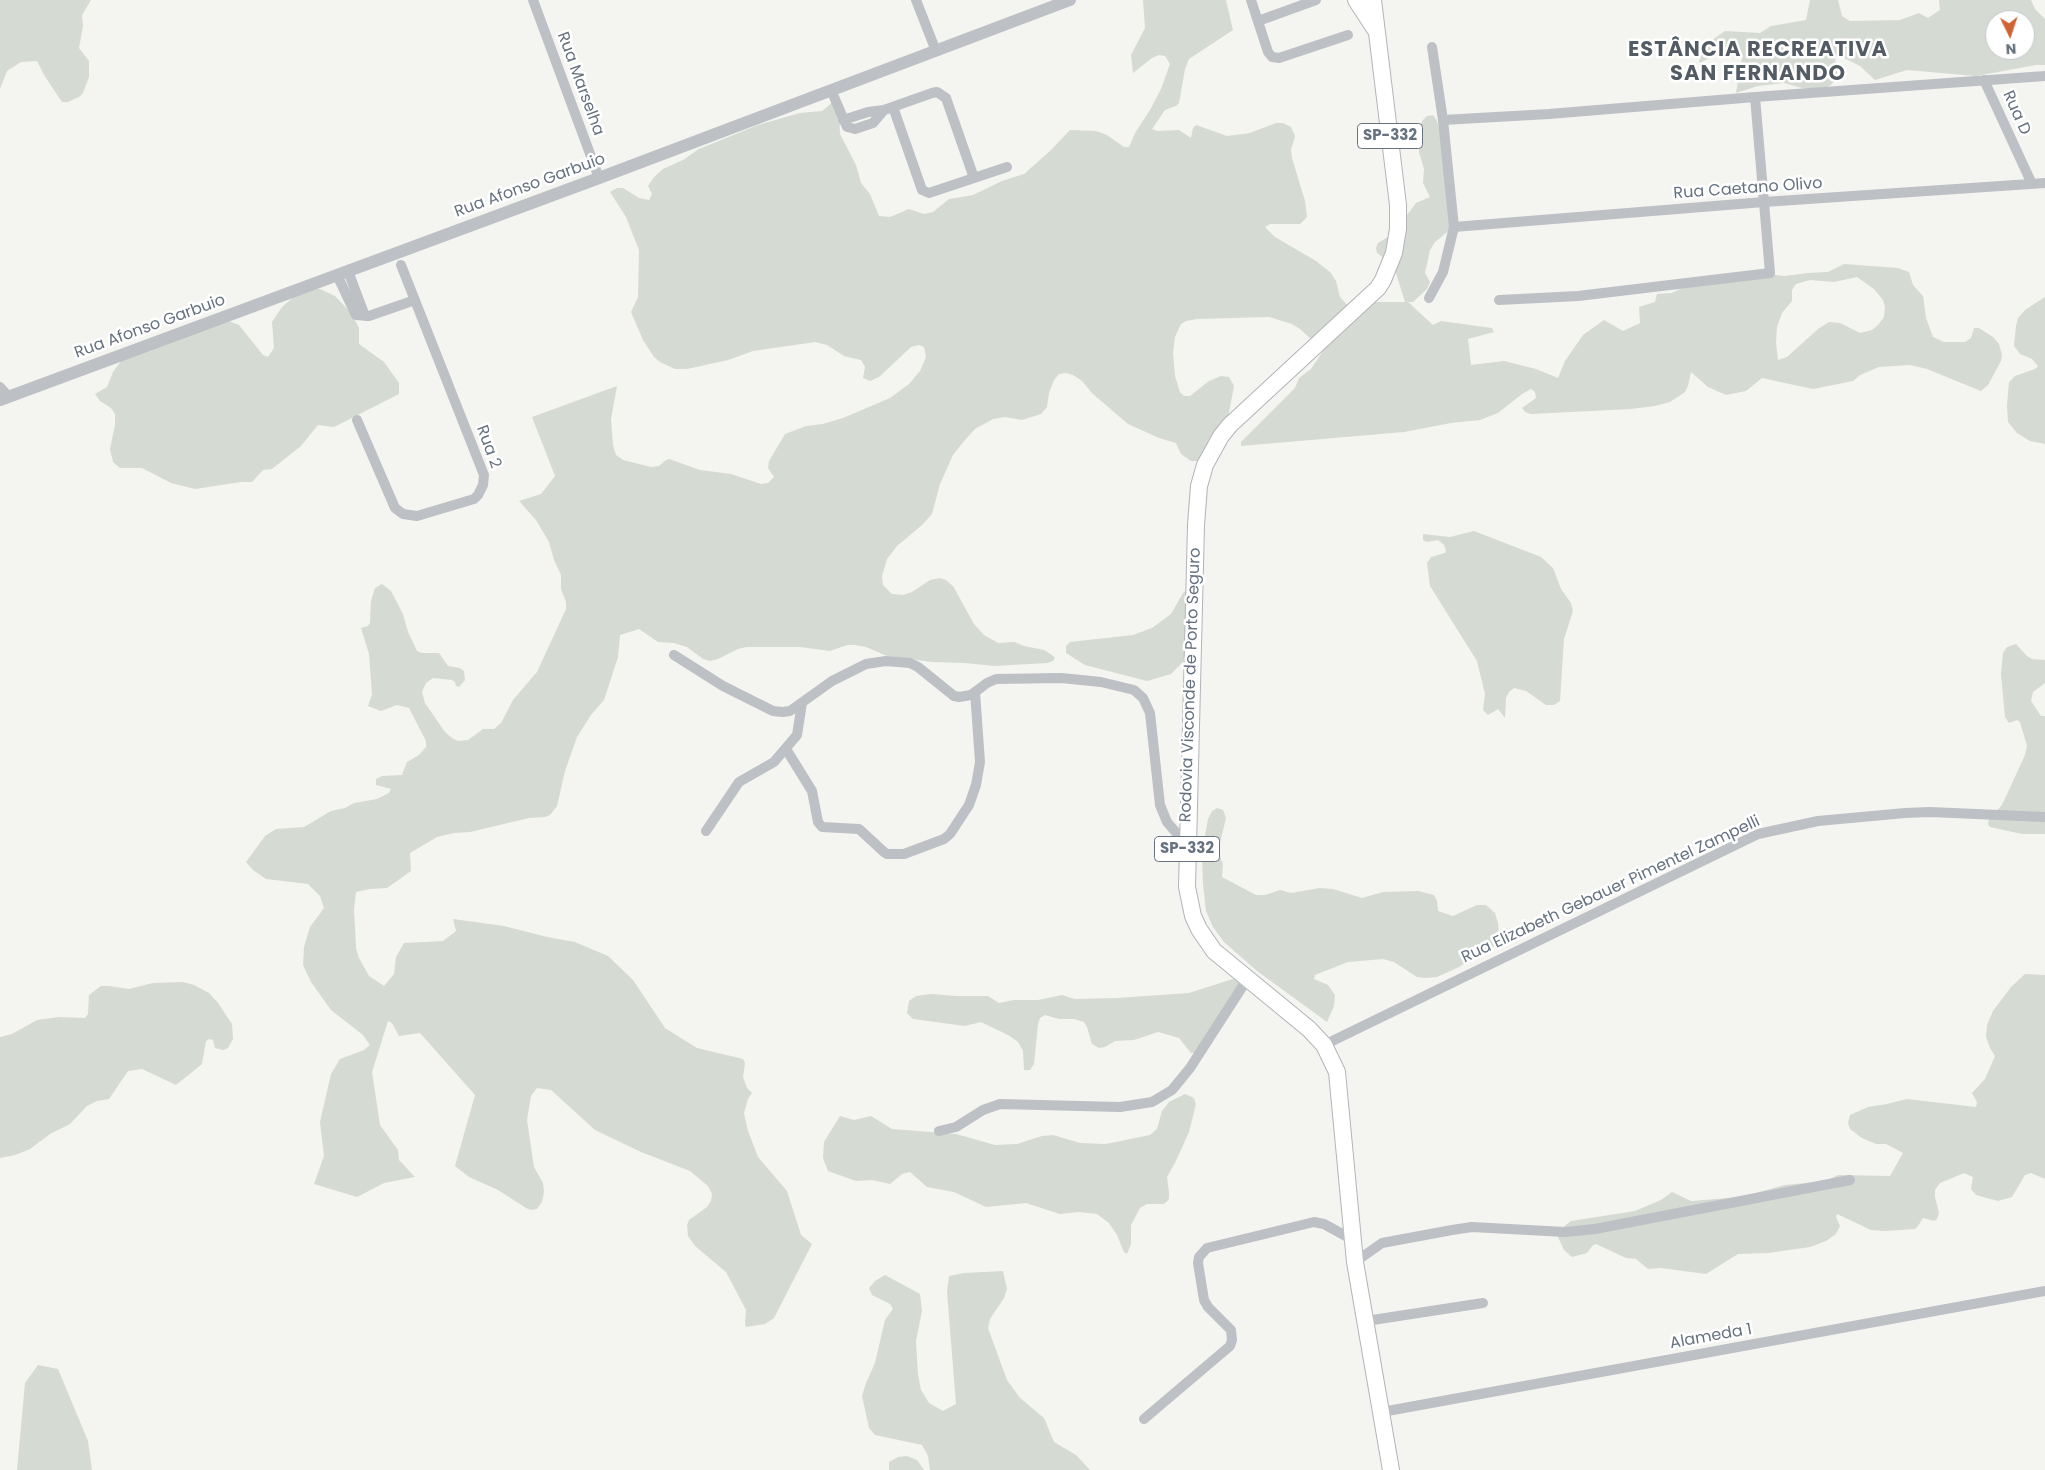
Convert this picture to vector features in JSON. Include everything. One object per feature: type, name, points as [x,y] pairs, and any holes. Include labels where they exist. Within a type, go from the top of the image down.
[{"type":"main road","name":"Rodovia Visconde de Porto Seguro","points":[[1356,0],[1378,33]]},
{"type":"main road","name":"Rodovia Visconde de Porto Seguro","points":[[1373,0],[1398,205],[1398,228],[1394,253],[1383,280],[1372,294],[1230,424],[1205,465],[1199,486],[1194,571],[1187,845],[1189,901],[1198,929],[1214,951],[1309,1029],[1324,1045],[1333,1061],[1340,1082],[1352,1240],[1391,1470]]},
{"type":"street","name":"Rua Marselha","points":[[533,0],[599,178]]},
{"type":"street","points":[[916,0],[936,51]]},
{"type":"street","name":"Rua Afonso Garbuio","points":[[3,394],[343,273],[1070,0]]},
{"type":"street","points":[[1251,0],[1268,52],[1272,57],[1279,58],[1348,35]]},
{"type":"street","points":[[1258,21],[1316,0]]},
{"type":"street","points":[[1429,298],[1443,272],[1454,227],[1443,120],[1432,47]]},
{"type":"street","points":[[1443,120],[1549,114],[2045,76]]},
{"type":"street","name":"Rua D","points":[[1984,80],[2032,184]]},
{"type":"street","points":[[831,90],[847,127],[855,129],[873,123],[889,108],[937,92],[946,98],[974,178]]},
{"type":"street","points":[[1499,300],[1578,296],[1770,273],[1755,97]]},
{"type":"street","points":[[889,108],[922,190],[929,192],[1006,167]]},
{"type":"street","name":"Rua Caetano Olivo","points":[[1454,227],[1764,202],[2045,184]]},
{"type":"street","name":"Rua 2","points":[[358,420],[395,508],[403,514],[417,516],[474,499],[482,488],[484,475],[401,264]]},
{"type":"street","points":[[343,273],[356,315],[365,316],[414,300]]},
{"type":"street","points":[[674,655],[723,686],[773,711],[783,712],[802,703],[832,681],[866,664],[886,661],[910,663],[918,666],[954,696],[963,697],[996,679],[1060,678],[1100,682],[1134,690],[1147,704],[1150,713],[1160,805],[1167,822],[1187,845]]},
{"type":"street","points":[[786,749],[812,790],[818,822],[822,827],[859,829],[865,832],[884,852],[904,854],[950,834],[969,805],[976,785],[980,762],[975,692]]},
{"type":"street","points":[[706,832],[739,782],[774,762],[798,735],[802,703]]},
{"type":"street","name":"Rua Elizabeth Gebauer Pimentel Zampelli","points":[[1324,1045],[1758,834],[1818,821],[1905,813],[1930,812],[2045,817]]},
{"type":"street","points":[[939,1130],[956,1127],[983,1110],[1000,1104],[1120,1107],[1152,1102],[1172,1090],[1190,1068],[1248,978]]},
{"type":"street","points":[[1355,1262],[1382,1243],[1452,1230],[1472,1227],[1565,1232],[1850,1180]]},
{"type":"street","points":[[1144,1419],[1230,1346],[1232,1340],[1231,1330],[1208,1307],[1204,1300],[1198,1263],[1199,1257],[1207,1248],[1314,1222],[1324,1224],[1352,1240]]},
{"type":"street","name":"Alameda 1","points":[[1382,1412],[2045,1291]]},
{"type":"street","points":[[1366,1321],[1483,1303]]},
{"type":"shaded area","points":[[0,0],[91,0],[82,15],[83,26],[79,48],[89,61],[89,77],[83,93],[79,97],[68,102],[62,102],[37,61],[21,62],[7,71],[0,89]]},
{"type":"shaded area","points":[[1143,0],[1226,0],[1233,30],[1189,59],[1185,69],[1179,103],[1165,110],[1152,129],[1157,131],[1179,130],[1191,138],[1193,128],[1196,125],[1227,136],[1250,133],[1276,123],[1283,123],[1291,127],[1295,136],[1291,150],[1292,158],[1305,201],[1307,217],[1300,224],[1270,224],[1265,227],[1275,237],[1316,261],[1330,272],[1336,281],[1340,297],[1348,306],[1316,339],[1310,338],[1292,324],[1269,317],[1197,319],[1181,324],[1175,337],[1173,353],[1175,376],[1180,392],[1184,396],[1190,396],[1209,381],[1221,376],[1229,377],[1234,386],[1228,418],[1212,445],[1197,461],[1191,461],[1181,454],[1176,443],[1159,438],[1128,424],[1093,394],[1082,381],[1066,373],[1059,374],[1054,380],[1049,393],[1047,407],[1041,414],[1022,420],[1005,417],[993,419],[975,429],[964,441],[953,455],[940,484],[932,514],[897,546],[887,559],[882,576],[883,585],[892,594],[903,595],[912,592],[930,580],[940,578],[946,580],[953,586],[974,624],[984,635],[998,643],[1014,642],[1044,650],[1055,658],[1053,661],[994,666],[932,662],[887,656],[866,647],[847,645],[830,651],[800,647],[746,647],[710,661],[703,659],[687,647],[674,643],[658,642],[639,629],[620,635],[618,657],[604,700],[591,715],[577,737],[565,771],[557,806],[550,815],[437,837],[410,853],[411,871],[387,888],[356,892],[354,909],[356,948],[369,976],[384,986],[394,974],[396,957],[404,943],[443,941],[456,931],[453,919],[504,926],[575,942],[608,956],[633,980],[665,1028],[697,1048],[743,1059],[745,1063],[743,1077],[747,1088],[752,1093],[744,1113],[748,1131],[758,1157],[787,1191],[801,1235],[812,1244],[774,1318],[765,1324],[746,1327],[746,1310],[726,1272],[695,1246],[688,1236],[687,1225],[689,1220],[707,1207],[711,1201],[712,1194],[708,1186],[690,1171],[641,1152],[595,1130],[551,1090],[537,1088],[531,1096],[527,1120],[534,1167],[543,1183],[542,1202],[537,1209],[531,1210],[526,1208],[498,1190],[469,1177],[455,1166],[475,1095],[420,1033],[399,1036],[392,1023],[388,1021],[372,1072],[380,1125],[398,1150],[399,1160],[415,1177],[384,1183],[357,1197],[314,1184],[324,1156],[320,1122],[331,1074],[340,1059],[364,1050],[370,1045],[363,1035],[331,1010],[311,982],[303,965],[304,947],[310,927],[324,908],[320,896],[308,884],[266,879],[253,870],[246,862],[265,836],[276,829],[304,827],[331,811],[345,808],[354,803],[377,799],[389,793],[391,789],[376,785],[376,779],[382,776],[402,775],[407,762],[419,755],[426,747],[426,741],[409,708],[397,705],[381,711],[368,706],[372,695],[369,654],[361,628],[368,626],[370,623],[371,601],[375,588],[382,584],[391,591],[403,614],[408,632],[417,651],[422,653],[439,653],[448,666],[460,668],[464,671],[465,680],[459,687],[452,680],[433,678],[426,683],[422,692],[425,703],[445,732],[458,741],[468,740],[483,729],[494,729],[501,723],[513,700],[537,672],[566,609],[566,602],[561,589],[561,575],[549,542],[536,520],[519,501],[541,494],[555,476],[532,417],[617,386],[611,419],[613,445],[616,455],[623,460],[651,467],[659,466],[669,459],[700,470],[731,474],[761,484],[768,483],[774,477],[768,468],[769,461],[785,434],[806,426],[823,424],[843,418],[890,398],[909,384],[920,371],[926,357],[924,347],[919,345],[911,347],[879,377],[870,381],[863,378],[865,367],[861,360],[844,356],[827,345],[815,342],[753,351],[728,360],[687,369],[675,369],[660,362],[654,357],[643,340],[631,312],[638,297],[639,250],[626,217],[610,192],[617,188],[623,188],[639,198],[649,200],[652,194],[648,186],[654,177],[663,169],[683,160],[699,149],[758,125],[800,113],[822,111],[833,102],[839,106],[840,134],[856,165],[861,183],[870,194],[879,216],[890,217],[909,209],[924,214],[933,212],[949,199],[973,195],[1002,181],[1024,174],[1070,130],[1096,131],[1107,135],[1124,147],[1129,147],[1135,133],[1161,89],[1170,64],[1165,56],[1159,55],[1152,58],[1133,73],[1131,55],[1145,28]]},
{"type":"shaded area","points":[[1810,0],[1838,0],[1842,16],[1850,21],[1900,20],[1919,13],[1928,18],[1940,10],[1939,0],[2031,0],[2035,9],[2045,19],[2045,65],[1976,76],[1907,70],[1875,80],[1860,66],[1838,55],[1835,58],[1836,79],[1825,88],[1806,89],[1784,83],[1758,86],[1736,93],[1742,58],[1726,51],[1699,63],[1701,52],[1708,43],[1725,31],[1760,33],[1771,26],[1806,20]]},
{"type":"shaded area","points":[[1433,115],[1436,119],[1447,147],[1451,229],[1435,242],[1430,250],[1425,273],[1430,282],[1427,289],[1413,302],[1408,302],[1433,325],[1441,321],[1492,328],[1494,332],[1468,339],[1471,365],[1504,361],[1536,369],[1558,378],[1565,361],[1583,335],[1604,320],[1623,331],[1640,323],[1639,307],[1655,302],[1657,294],[1672,293],[1705,277],[1758,273],[1784,276],[1828,272],[1844,264],[1898,268],[1909,272],[1913,285],[1923,296],[1926,318],[1933,337],[1944,342],[1965,342],[1971,338],[1974,328],[1979,328],[1993,337],[1999,344],[2002,355],[2001,361],[1988,385],[1981,391],[1927,369],[1910,365],[1879,367],[1860,375],[1853,381],[1813,389],[1762,378],[1746,391],[1726,395],[1708,387],[1691,372],[1685,392],[1670,402],[1655,406],[1531,414],[1525,412],[1522,408],[1536,398],[1535,392],[1531,389],[1498,413],[1480,420],[1451,423],[1404,432],[1241,446],[1241,442],[1295,388],[1299,378],[1311,369],[1325,348],[1375,302],[1405,302],[1395,270],[1390,262],[1377,253],[1376,248],[1378,243],[1388,237],[1390,222],[1407,215],[1416,203],[1430,197],[1423,183],[1424,169],[1419,152],[1420,126],[1427,116]],"holes":[[[1857,277],[1874,289],[1883,300],[1885,307],[1884,317],[1872,330],[1860,333],[1840,323],[1829,322],[1818,329],[1787,357],[1778,360],[1777,327],[1782,313],[1792,301],[1792,290],[1796,284],[1810,280],[1834,282]]]},
{"type":"shaded area","points":[[310,289],[320,289],[335,296],[352,314],[359,328],[359,344],[384,362],[399,383],[399,394],[334,427],[318,425],[301,446],[272,469],[263,470],[252,482],[195,489],[171,483],[142,468],[120,468],[113,462],[110,449],[115,425],[115,414],[95,394],[107,387],[113,372],[121,361],[226,320],[239,325],[263,355],[268,357],[274,348],[272,322],[282,307],[297,294]]},
{"type":"shaded area","points":[[2045,297],[2045,444],[2030,441],[2017,433],[2008,422],[2007,405],[2009,382],[2015,376],[2035,369],[2038,366],[2032,359],[2020,354],[2014,346],[2018,318],[2025,310]]},
{"type":"shaded area","points":[[1474,531],[1541,557],[1553,568],[1561,589],[1571,603],[1573,611],[1564,639],[1560,701],[1554,705],[1546,705],[1526,691],[1514,688],[1506,698],[1505,718],[1498,709],[1488,715],[1483,710],[1485,694],[1477,661],[1430,586],[1427,563],[1431,557],[1445,553],[1446,550],[1444,545],[1438,540],[1427,542],[1423,540],[1423,534],[1450,537]]},
{"type":"shaded area","points":[[1192,587],[1194,612],[1183,662],[1171,674],[1147,681],[1085,665],[1066,653],[1066,646],[1070,642],[1133,635],[1152,628],[1171,614],[1183,593]]},
{"type":"shaded area","points":[[2016,644],[2032,659],[2045,660],[2045,683],[2033,692],[2031,701],[2041,716],[2045,716],[2045,834],[2022,834],[1990,827],[1988,824],[1989,819],[2002,805],[2025,755],[2027,746],[2020,722],[2017,720],[2009,723],[2005,717],[2001,674],[2003,653],[2007,647]]},
{"type":"shaded area","points":[[1217,808],[1223,810],[1226,818],[1219,847],[1219,854],[1223,864],[1222,877],[1256,895],[1265,895],[1280,890],[1291,893],[1320,888],[1333,889],[1362,898],[1383,892],[1418,891],[1434,895],[1438,911],[1453,916],[1477,905],[1486,905],[1495,913],[1499,939],[1496,945],[1457,968],[1437,977],[1417,977],[1394,962],[1383,959],[1348,962],[1315,975],[1314,979],[1328,985],[1335,995],[1334,1006],[1327,1022],[1257,971],[1224,942],[1213,927],[1206,911],[1202,852],[1208,819],[1212,811]]},
{"type":"shaded area","points":[[2025,974],[2045,975],[2045,1179],[2031,1173],[2025,1175],[2012,1197],[1998,1201],[1976,1195],[1971,1189],[1973,1177],[1964,1173],[1940,1183],[1935,1190],[1939,1213],[1937,1219],[1934,1221],[1923,1218],[1915,1229],[1871,1230],[1837,1214],[1836,1217],[1840,1226],[1836,1234],[1826,1241],[1810,1247],[1768,1253],[1738,1254],[1706,1274],[1661,1268],[1648,1269],[1636,1259],[1626,1258],[1596,1244],[1587,1253],[1572,1257],[1564,1250],[1557,1235],[1571,1221],[1635,1211],[1661,1200],[1672,1192],[1691,1201],[1741,1197],[1785,1185],[1826,1181],[1838,1175],[1890,1176],[1903,1153],[1886,1144],[1876,1144],[1862,1138],[1850,1129],[1848,1123],[1850,1115],[1868,1107],[1907,1099],[1976,1107],[1977,1102],[1972,1093],[1985,1079],[1995,1056],[1986,1037],[1987,1025],[1993,1011],[2011,987]]},
{"type":"shaded area","points":[[1238,979],[1241,983],[1199,1052],[1191,1053],[1179,1038],[1158,1032],[1134,1040],[1115,1041],[1099,1048],[1092,1044],[1084,1022],[1045,1015],[1040,1018],[1038,1024],[1034,1064],[1030,1070],[1024,1070],[1023,1051],[1018,1042],[981,1022],[965,1026],[913,1019],[907,1013],[909,1001],[916,996],[931,994],[988,996],[999,1003],[1014,1000],[1038,1000],[1062,995],[1075,999],[1117,998],[1189,993]]},
{"type":"shaded area","points":[[183,982],[194,985],[209,993],[218,1003],[232,1024],[233,1039],[228,1048],[223,1050],[215,1048],[213,1040],[209,1039],[206,1041],[202,1064],[176,1085],[142,1069],[128,1071],[109,1099],[97,1101],[87,1106],[70,1124],[50,1134],[30,1149],[0,1158],[0,1037],[12,1034],[37,1020],[59,1017],[85,1018],[88,1014],[89,995],[101,986],[129,989],[153,983]]},
{"type":"shaded area","points":[[1185,1094],[1194,1098],[1196,1104],[1189,1132],[1167,1177],[1169,1199],[1164,1204],[1147,1204],[1140,1208],[1131,1225],[1131,1244],[1127,1254],[1124,1252],[1117,1235],[1109,1223],[1097,1214],[1079,1212],[1060,1214],[1026,1203],[986,1207],[954,1192],[927,1187],[910,1172],[902,1174],[890,1184],[872,1180],[856,1181],[828,1171],[823,1158],[824,1142],[840,1116],[854,1120],[871,1116],[892,1129],[956,1134],[995,1145],[1017,1144],[1042,1136],[1053,1135],[1080,1143],[1106,1144],[1150,1135],[1157,1129],[1162,1111],[1169,1102]]},
{"type":"shaded area","points":[[1003,1271],[1007,1289],[1004,1298],[990,1319],[988,1328],[1007,1380],[1020,1398],[1044,1418],[1054,1442],[1076,1455],[1090,1470],[930,1470],[928,1456],[922,1445],[875,1435],[869,1428],[862,1396],[875,1363],[885,1320],[893,1309],[890,1304],[872,1295],[869,1288],[875,1281],[885,1275],[920,1294],[922,1311],[916,1341],[921,1390],[929,1403],[943,1411],[956,1404],[947,1292],[949,1276],[964,1273]]},
{"type":"shaded area","points":[[38,1365],[58,1369],[88,1441],[92,1470],[17,1470],[25,1383]]},
{"type":"shaded area","points":[[907,1456],[917,1460],[924,1470],[889,1470],[889,1462],[898,1457]]},
{"type":"district","name":"ESTÂNCIA RECREATIVA SAN FERNANDO","points":[[1758,63]]}]
